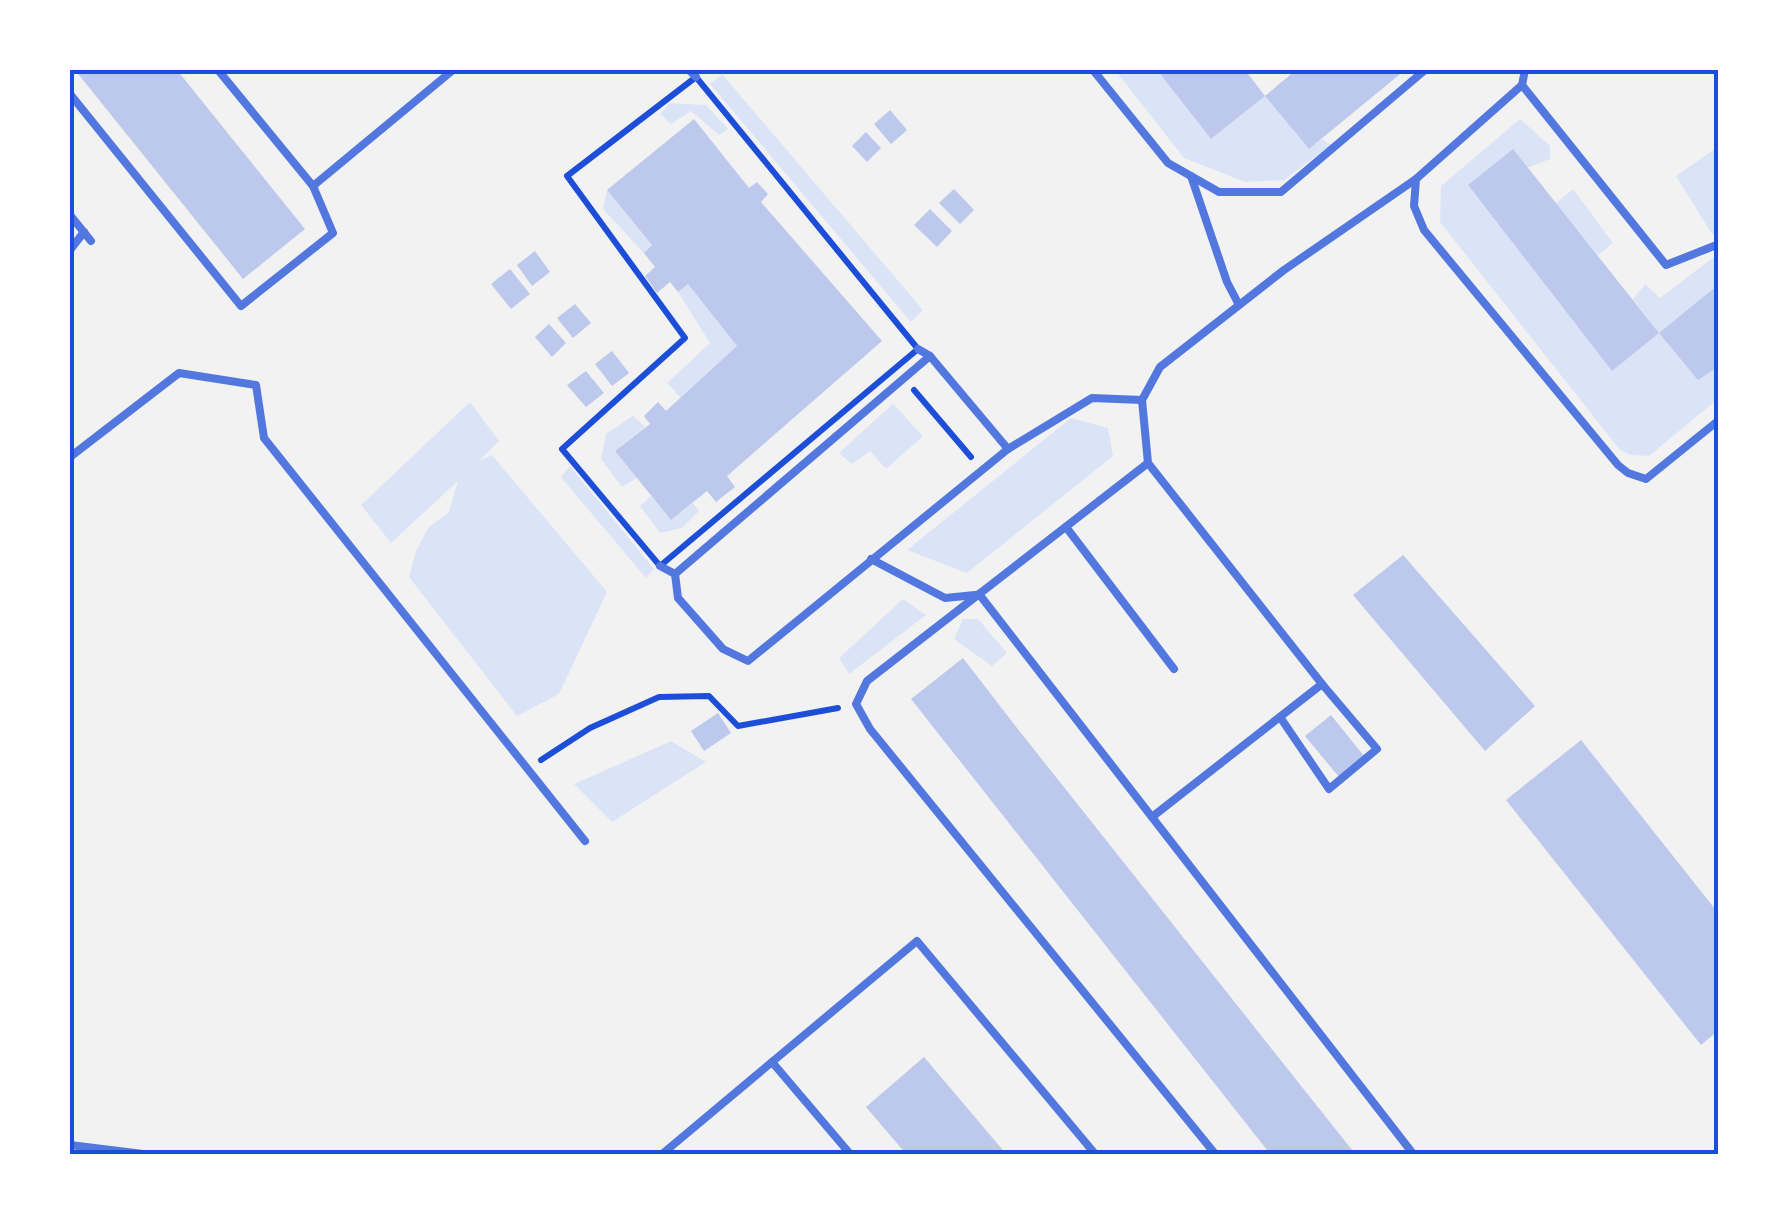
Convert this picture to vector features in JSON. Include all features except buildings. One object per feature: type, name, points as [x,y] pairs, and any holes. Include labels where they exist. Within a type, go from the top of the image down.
[{"type":"lane","points":[[70,94],[241,306],[333,233],[313,186],[218,70]]},
{"type":"lane","points":[[313,186],[453,70]]},
{"type":"lane","points":[[1093,70],[1168,163],[1220,192],[1281,192],[1426,70]]},
{"type":"lane","points":[[1280,717],[1329,790],[1377,749],[1148,464],[1142,400],[1160,367],[1416,178],[1522,85],[1525,70]]},
{"type":"lane","points":[[1522,85],[1666,265],[1719,244]]},
{"type":"lane","points":[[1191,176],[1227,282],[1239,305]]},
{"type":"lane","points":[[1416,178],[1414,206],[1424,230],[1628,473],[1646,479],[1719,420]]},
{"type":"lane","points":[[70,215],[90,241]]},
{"type":"lane","points":[[70,250],[84,232]]},
{"type":"lane","points":[[918,350],[930,356],[1008,449]]},
{"type":"lane","points":[[675,574],[930,356]]},
{"type":"lane","points":[[70,457],[179,373],[256,386],[264,438],[584,841]]},
{"type":"lane","points":[[675,574],[678,598],[723,649],[748,662],[1008,449],[1092,398],[1142,400]]},
{"type":"lane","points":[[1148,464],[867,682],[856,704],[870,728],[1216,1155]]},
{"type":"lane","points":[[1066,527],[1174,669]]},
{"type":"lane","points":[[872,559],[944,598],[980,594]]},
{"type":"lane","points":[[660,566],[675,574]]},
{"type":"lane","points":[[980,594],[1414,1155]]},
{"type":"lane","points":[[1152,817],[1322,684]]},
{"type":"lane","points":[[661,1155],[917,941],[1096,1155]]},
{"type":"lane","points":[[772,1062],[850,1155]]},
{"type":"lane","points":[[70,1145],[151,1155]]},
{"type":"path","points":[[693,74],[918,350],[660,566],[562,449],[685,338],[567,176],[693,74]]},
{"type":"path","points":[[910,385],[975,462]]},
{"type":"path","points":[[527,768],[590,728],[659,698],[709,696],[738,726],[856,704]]},
{"type":"shaded area","points":[[1115,70],[1157,70],[1211,139],[1265,96],[1309,149],[1322,139],[1331,145],[1284,180],[1245,182],[1184,158]]},
{"type":"shaded area","points":[[722,74],[923,310],[911,322],[710,84]]},
{"type":"shaded area","points":[[670,103],[706,105],[728,129],[719,135],[691,111],[671,124],[660,114]]},
{"type":"shaded area","points":[[1520,119],[1550,146],[1550,159],[1527,168],[1513,150],[1468,185],[1612,370],[1659,333],[1698,379],[1719,361],[1719,398],[1649,456],[1620,450],[1440,222],[1441,186]]},
{"type":"shaded area","points":[[1719,146],[1719,234],[1712,234],[1676,176]]},
{"type":"shaded area","points":[[1573,189],[1613,243],[1598,255],[1555,204]]},
{"type":"shaded area","points":[[607,190],[652,245],[644,253],[603,209]]},
{"type":"shaded area","points":[[1719,253],[1719,284],[1659,333],[1633,299],[1645,284],[1660,298]]},
{"type":"shaded area","points":[[688,284],[737,346],[681,398],[667,383],[710,343],[678,292]]},
{"type":"shaded area","points":[[470,402],[499,441],[479,461],[492,455],[607,592],[559,694],[517,716],[409,577],[428,528],[449,512],[458,481],[391,543],[361,505]]},
{"type":"shaded area","points":[[893,404],[923,436],[886,469],[870,451],[852,464],[839,453]]},
{"type":"shaded area","points":[[633,416],[645,427],[615,451],[637,478],[622,487],[601,459],[606,434]]},
{"type":"shaded area","points":[[1071,418],[1108,428],[1113,456],[967,573],[907,550]]},
{"type":"shaded area","points":[[570,466],[654,569],[646,578],[561,477]]},
{"type":"shaded area","points":[[651,496],[671,520],[693,503],[699,511],[682,528],[660,533],[640,506]]},
{"type":"shaded area","points":[[903,599],[926,615],[849,674],[839,658]]},
{"type":"shaded area","points":[[963,619],[978,619],[1007,653],[992,666],[954,639]]},
{"type":"shaded area","points":[[671,741],[706,762],[612,822],[574,784]]}]
